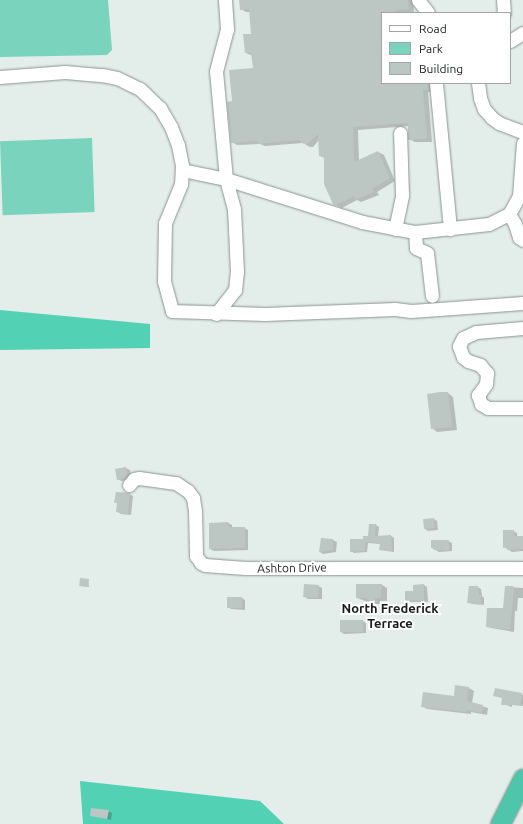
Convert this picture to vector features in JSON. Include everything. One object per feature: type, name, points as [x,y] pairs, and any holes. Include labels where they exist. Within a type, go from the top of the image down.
[{"type":"highway","points":[[500,824],[523,778]]},
{"type":"street","points":[[216,314],[235,290],[237,272],[234,209],[226,179],[216,71],[227,29],[225,0]]},
{"type":"street","points":[[418,0],[422,7],[428,12]]},
{"type":"street","points":[[429,0],[429,12]]},
{"type":"street","points":[[503,0],[504,12]]},
{"type":"street","points":[[511,40],[523,33]]},
{"type":"street","points":[[0,77],[78,72],[102,75],[128,82],[151,97],[166,116],[178,145],[182,170],[177,195],[166,223],[164,281],[172,311],[216,314],[293,314],[395,309],[411,312],[523,303]]},
{"type":"street","points":[[436,84],[450,229]]},
{"type":"street","points":[[478,84],[480,98],[484,109],[492,118],[499,123],[523,132]]},
{"type":"street","points":[[395,229],[402,195],[400,133]]},
{"type":"street","points":[[182,170],[226,179],[343,217],[415,232],[489,224],[509,214],[519,196],[523,143]]},
{"type":"street","points":[[509,214],[515,224],[519,237],[523,240]]},
{"type":"street","points":[[415,232],[416,248],[427,253],[432,296]]},
{"type":"street","points":[[523,328],[476,332],[463,338],[459,346],[463,357],[468,361],[480,365],[487,373],[486,384],[478,395],[481,404],[488,408],[523,408]]},
{"type":"street","name":"Ashton Drive","points":[[129,485],[134,479],[139,478],[176,483],[188,491],[193,498],[195,511],[196,556],[201,563],[205,565],[245,568],[523,568]]},
{"type":"green space","points":[[0,0],[108,0],[112,50],[107,55],[0,57]]},
{"type":"green space","points":[[92,138],[95,212],[3,215],[0,141]]},
{"type":"green space","points":[[0,310],[150,324],[150,348],[0,350]]},
{"type":"green space","points":[[80,781],[260,801],[284,824],[83,824]]},
{"type":"building","points":[[239,0],[408,0],[409,9],[396,10],[396,12],[381,12],[381,84],[428,84],[429,89],[423,90],[427,139],[408,140],[408,123],[353,127],[354,162],[378,151],[390,178],[372,189],[374,192],[355,200],[354,196],[336,205],[333,204],[324,184],[324,156],[319,156],[318,134],[307,144],[304,144],[299,140],[258,144],[258,141],[231,143],[227,102],[232,101],[229,70],[253,68],[251,53],[245,53],[243,34],[251,34],[249,9],[240,10]]},
{"type":"building","points":[[448,392],[452,427],[431,429],[427,394]]},
{"type":"building","points":[[126,467],[127,474],[124,479],[117,480],[115,469]]},
{"type":"building","points":[[116,492],[130,493],[128,514],[116,512],[117,503],[114,503]]},
{"type":"building","points":[[434,518],[435,528],[424,529],[423,519]]},
{"type":"building","points":[[228,522],[229,527],[245,527],[245,548],[209,549],[209,523]]},
{"type":"building","points":[[369,524],[376,524],[375,536],[391,535],[392,551],[379,550],[380,543],[365,542],[365,551],[350,552],[350,539],[363,539],[363,536],[368,536]]},
{"type":"building","points":[[503,530],[514,530],[514,536],[523,536],[523,549],[507,550],[507,547],[503,548]]},
{"type":"building","points":[[321,538],[333,539],[333,550],[319,552]]},
{"type":"building","points":[[431,540],[449,540],[449,550],[434,550],[434,548],[431,548]]},
{"type":"building","points":[[80,578],[89,579],[88,587],[79,586]]},
{"type":"building","points":[[304,584],[319,585],[318,598],[303,597]]},
{"type":"building","points":[[356,584],[382,584],[381,598],[375,598],[375,601],[367,601],[367,598],[356,598]]},
{"type":"building","points":[[424,584],[424,601],[405,600],[405,591],[413,591],[413,585]]},
{"type":"building","points":[[469,586],[478,586],[479,595],[481,595],[481,604],[467,603]]},
{"type":"building","points":[[505,586],[513,586],[514,589],[510,630],[486,627],[487,608],[503,608]]},
{"type":"building","points":[[227,597],[242,597],[242,608],[227,608]]},
{"type":"building","points":[[340,620],[363,620],[363,632],[340,632]]},
{"type":"building","points":[[455,685],[469,687],[467,701],[483,705],[482,713],[466,710],[466,712],[421,707],[423,692],[454,696]]},
{"type":"building","points":[[495,688],[522,693],[520,705],[501,705],[502,698],[493,696]]},
{"type":"building","points":[[91,808],[109,810],[107,819],[90,816]]},
{"type":"district","name":"North Frederick Terrace","points":[[390,616]]}]
